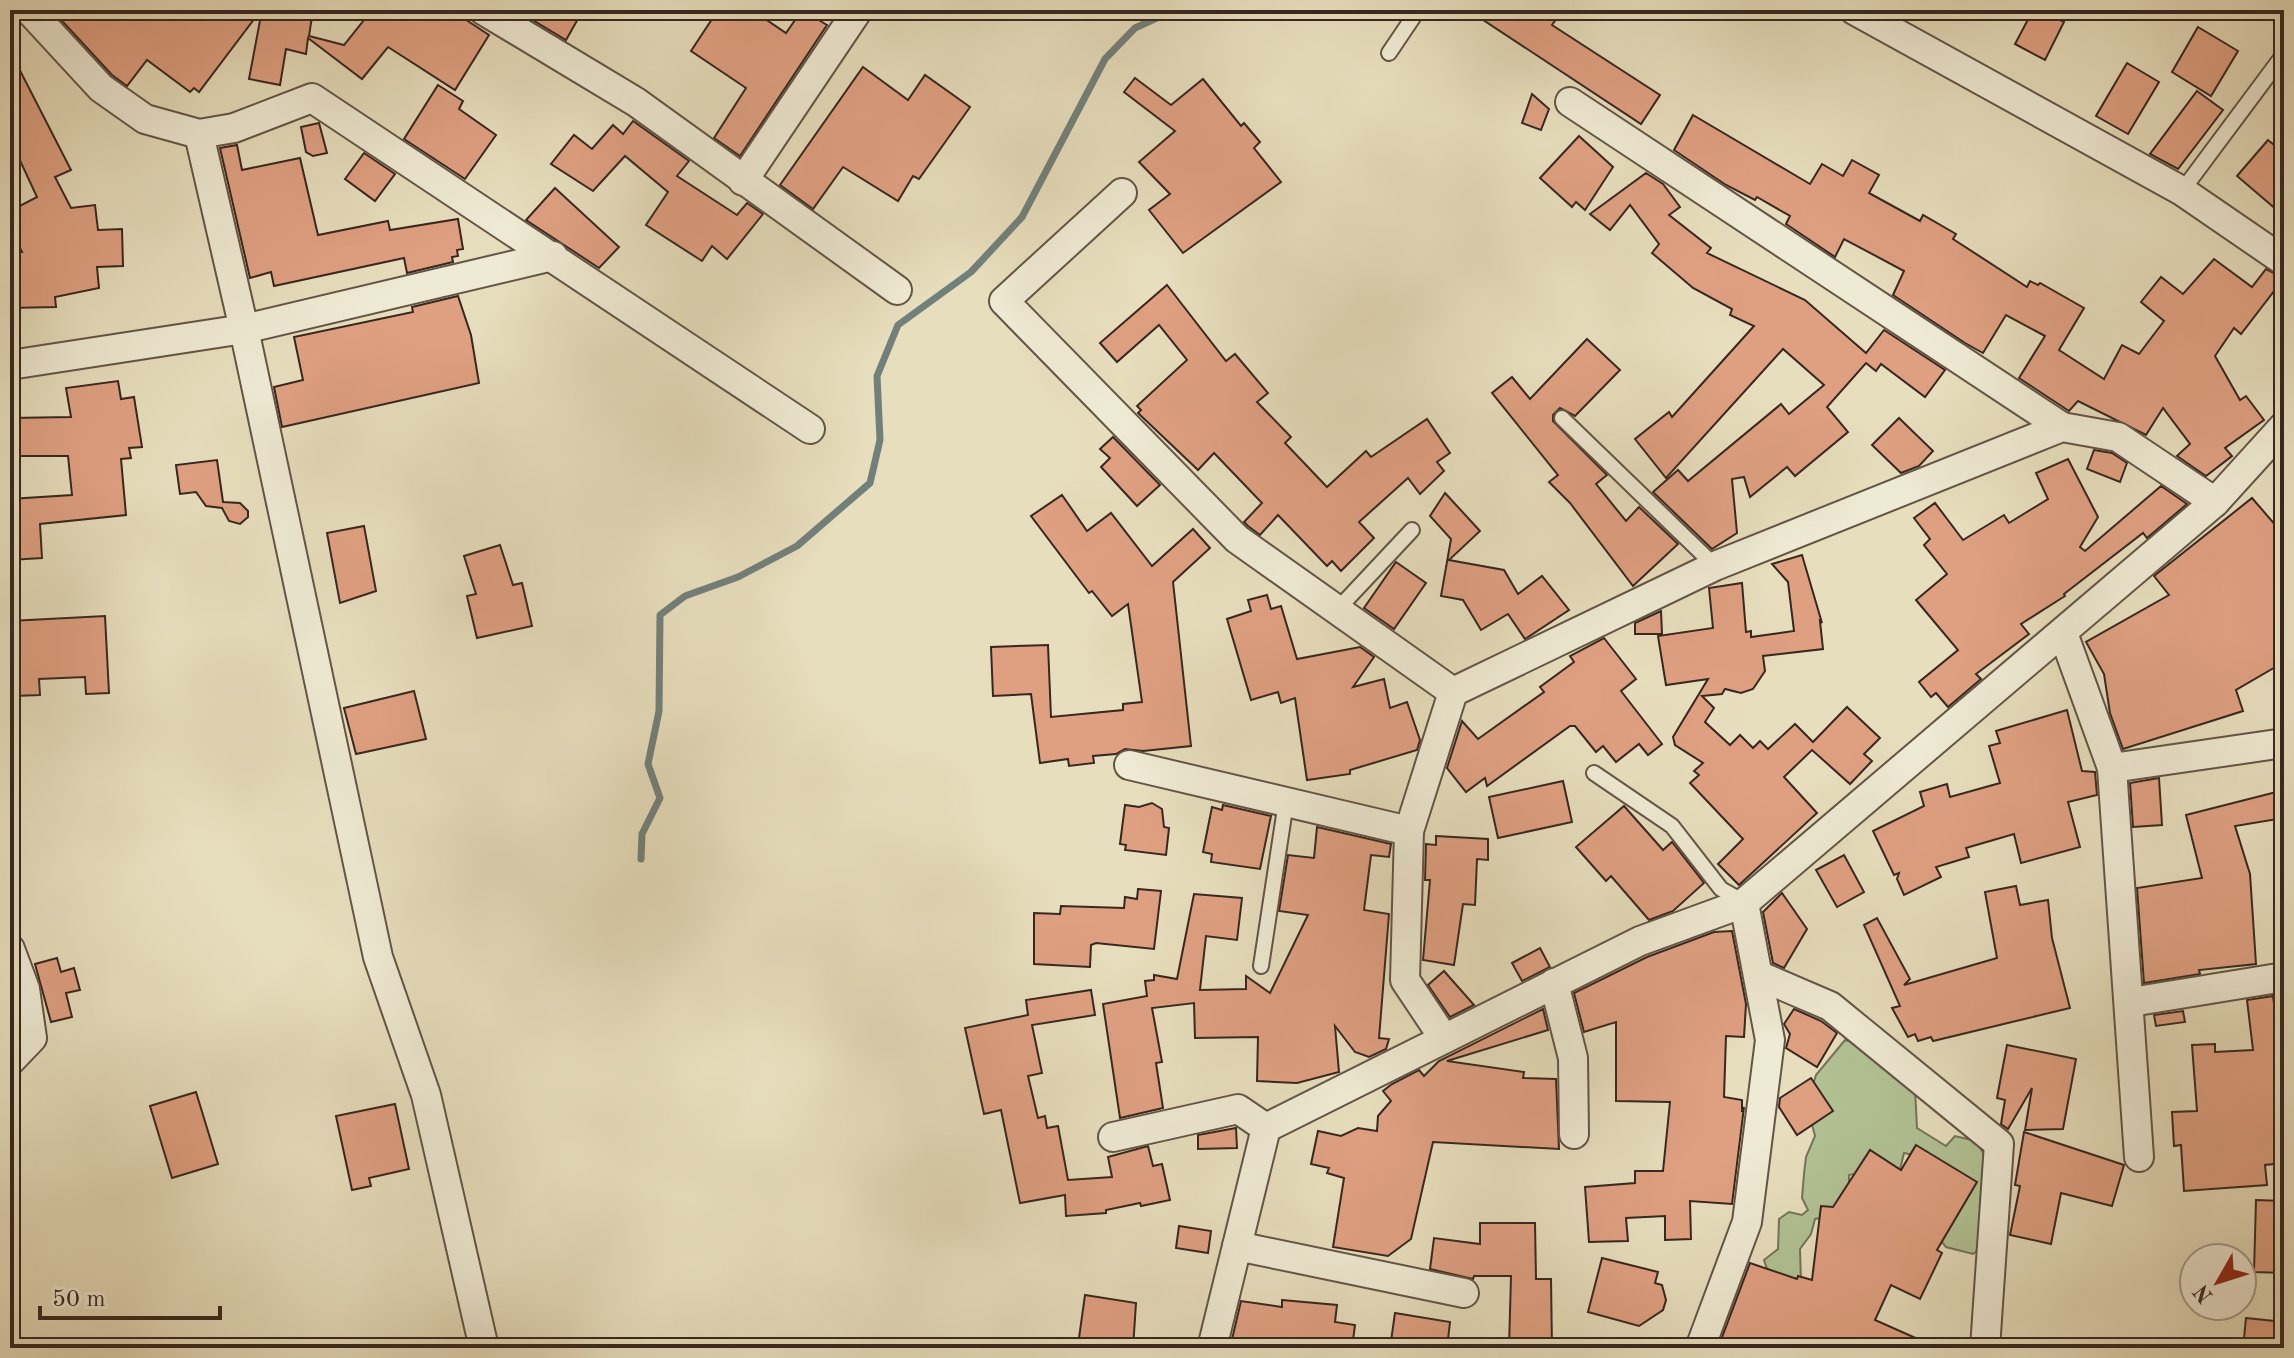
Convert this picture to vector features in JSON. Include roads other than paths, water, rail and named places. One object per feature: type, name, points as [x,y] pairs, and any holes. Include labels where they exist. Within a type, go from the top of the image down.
[{"type":"street","points":[[29,10],[101,88],[145,119],[199,134],[234,128],[312,98],[810,429]]},
{"type":"street","points":[[483,10],[636,102],[897,290]]},
{"type":"street","points":[[743,181],[858,10]]},
{"type":"street","points":[[1854,10],[2182,191],[2284,261]]},
{"type":"street","points":[[1570,102],[2062,427],[2118,437],[2215,502]]},
{"type":"street","points":[[199,134],[244,329],[378,957],[426,1095],[484,1348]]},
{"type":"street","points":[[1122,193],[1004,301],[1237,539],[1335,612],[1453,692]]},
{"type":"street","points":[[10,365],[244,329],[553,256]]},
{"type":"street","points":[[1212,1348],[1266,1128],[1640,941],[1744,903],[2215,502],[2284,426]]},
{"type":"street","points":[[1443,1037],[1405,980],[1409,831],[1453,692],[1715,566],[2062,427]]},
{"type":"street","points":[[2063,633],[2112,768],[2131,1002],[2139,1157]]},
{"type":"street","points":[[2112,768],[2284,743]]},
{"type":"street","points":[[1129,765],[1409,831]]},
{"type":"street","points":[[1700,1348],[1747,1222],[1770,1040],[1744,903]]},
{"type":"street","points":[[10,949],[25,989],[32,1038],[10,1061]]},
{"type":"street","points":[[1760,976],[1830,1006],[1999,1144],[1985,1348]]},
{"type":"street","points":[[2131,1002],[2284,977]]},
{"type":"street","points":[[1554,983],[1573,1058],[1574,1134]]},
{"type":"street","points":[[1113,1137],[1238,1109],[1266,1128]]},
{"type":"street","points":[[1237,1246],[1464,1293]]},
{"type":"lane","points":[[1389,53],[1418,10]]},
{"type":"lane","points":[[2182,191],[2281,58]]},
{"type":"lane","points":[[1562,418],[1715,566]]},
{"type":"lane","points":[[1335,612],[1412,530]]},
{"type":"lane","points":[[1594,773],[1672,826],[1721,889],[1744,903]]},
{"type":"lane","points":[[1261,966],[1286,802]]},
{"type":"waterway","points":[[641,859],[642,834],[660,798],[648,764],[659,711],[660,615],[685,596],[738,577],[797,546],[870,483],[880,440],[877,376],[898,325],[971,272],[1022,217],[1105,59],[1135,28],[1174,10]]}]
